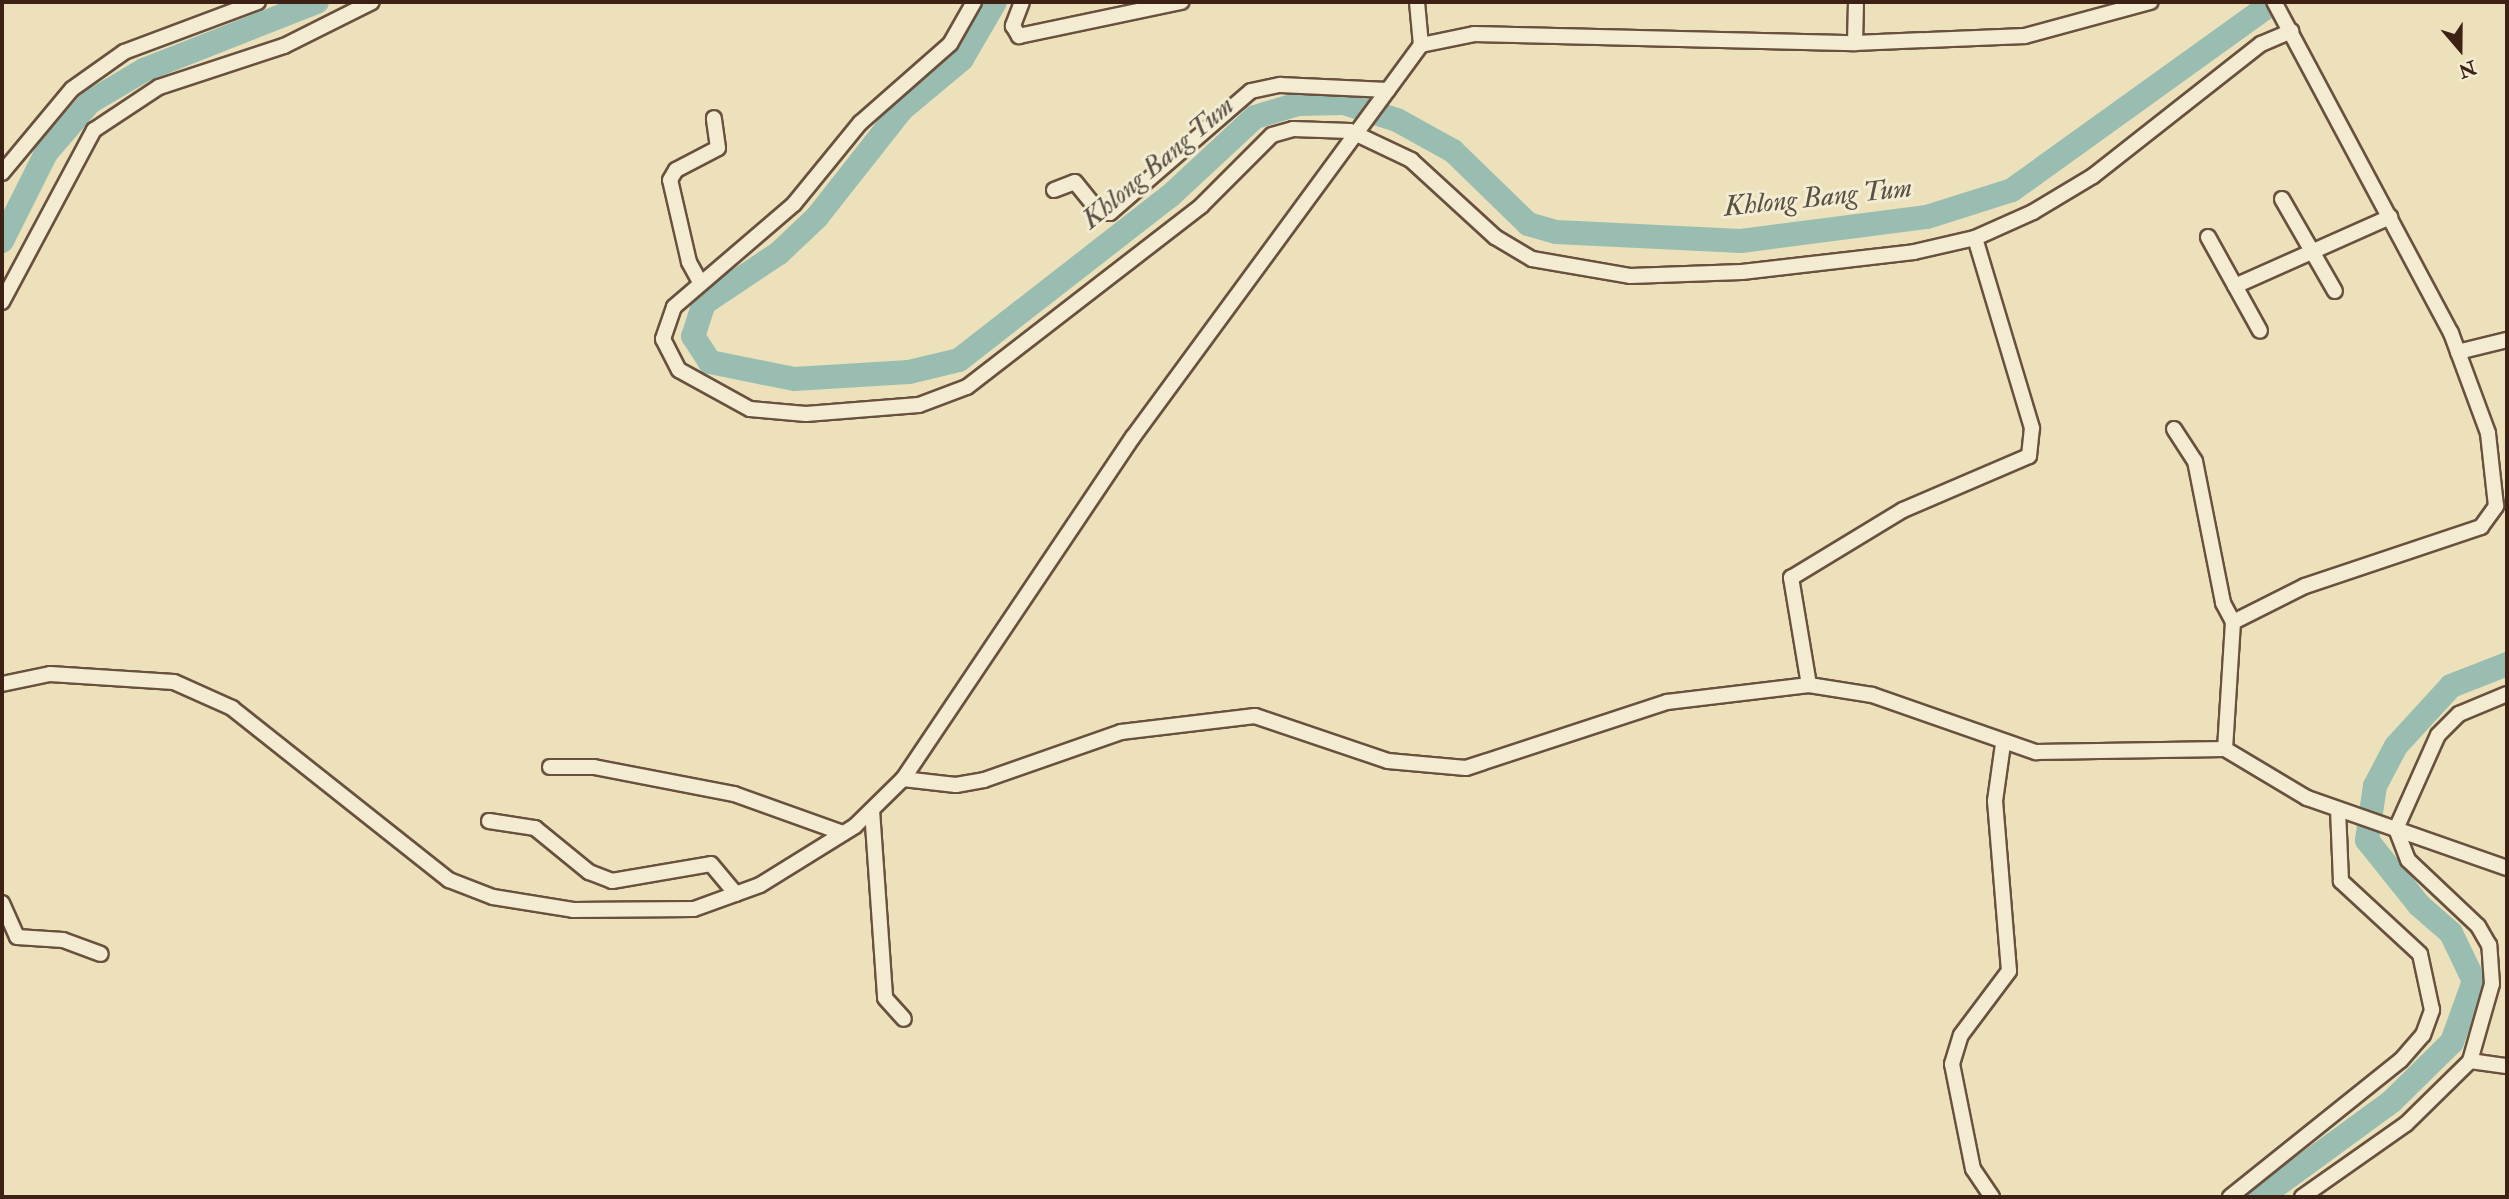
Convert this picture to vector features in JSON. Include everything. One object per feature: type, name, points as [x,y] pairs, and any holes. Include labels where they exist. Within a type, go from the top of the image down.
[{"type":"street","points":[[2,173],[72,89],[124,52],[258,2]]},
{"type":"street","points":[[2,302],[94,130],[159,87],[284,46],[372,2]]},
{"type":"street","points":[[974,2],[950,44],[860,123],[794,204],[674,307],[663,339],[679,370],[750,409],[806,414],[919,405],[967,387],[1017,351],[1201,206],[1272,135],[1310,128],[1358,133],[1411,160],[1495,237],[1532,259],[1630,276],[1742,272],[1914,252],[1975,238],[2093,176],[2261,44],[2290,27]]},
{"type":"street","points":[[1022,2],[1013,26],[1019,36],[1181,2]]},
{"type":"street","points":[[2,684],[50,674],[174,682],[233,708],[403,849],[449,880],[493,897],[573,910],[660,912],[694,909],[736,894],[843,833],[872,810],[903,779],[1133,437],[1367,121],[1420,44],[1417,2]]},
{"type":"street","points":[[1855,43],[1856,2]]},
{"type":"street","points":[[1420,44],[1474,34],[1855,43],[2025,36],[2150,2]]},
{"type":"street","points":[[2233,622],[2258,605],[2492,518],[2488,433],[2458,352],[2390,217],[2290,27],[2274,2]]},
{"type":"street","points":[[1054,190],[1075,182],[1095,207],[1110,213],[1251,91],[1280,85],[1385,94]]},
{"type":"street","points":[[700,282],[688,262],[670,180],[676,170],[718,148],[714,118]]},
{"type":"street","points":[[2282,199],[2335,291]]},
{"type":"street","points":[[2235,286],[2390,217]]},
{"type":"street","points":[[2208,237],[2260,331]]},
{"type":"street","points":[[1809,685],[1791,578],[1903,510],[2029,456],[2032,428],[1975,238]]},
{"type":"street","points":[[2458,352],[2507,340]]},
{"type":"street","points":[[2174,429],[2195,461],[2223,603],[2233,622],[2225,749]]},
{"type":"street","points":[[903,779],[943,784],[984,780],[1121,732],[1255,716],[1388,761],[1466,768],[1667,702],[1809,685],[1931,713],[2003,744],[2063,754],[2225,749],[2342,812],[2507,868]]},
{"type":"street","points":[[2392,828],[2438,735],[2459,714],[2507,694]]},
{"type":"street","points":[[1992,1197],[1973,1169],[1952,1064],[1961,1035],[2009,971],[1995,802],[2003,744]]},
{"type":"street","points":[[550,767],[594,767],[734,794],[843,833]]},
{"type":"street","points":[[872,810],[885,998],[904,1019]]},
{"type":"street","points":[[2230,1197],[2401,1060],[2423,1035],[2432,1010],[2420,954],[2341,881],[2342,812]]},
{"type":"street","points":[[489,821],[535,828],[589,872],[612,881],[711,864],[736,894]]},
{"type":"street","points":[[2302,1197],[2406,1124],[2470,1061],[2493,984],[2489,945],[2478,926],[2409,860],[2392,828]]},
{"type":"street","points":[[2,903],[17,937],[62,940],[101,954]]},
{"type":"street","points":[[2470,1061],[2507,1066]]},
{"type":"waterway","name":"Khlong Bang Tum","points":[[2,241],[46,153],[90,102],[144,70],[317,2]]},
{"type":"waterway","name":"Khlong Bang Tum","points":[[995,2],[962,59],[902,109],[817,217],[779,253],[704,303],[693,336],[710,362],[794,379],[909,372],[959,360],[1170,196],[1255,117],[1298,104],[1344,103],[1397,120],[1453,151],[1528,224],[1556,232],[1741,241],[1927,217],[2012,190],[2274,2]]},
{"type":"waterway","name":"Khlong Bang Tum","points":[[2261,1197],[2392,1101],[2452,1042],[2474,981],[2451,933],[2419,905],[2367,840],[2375,786],[2396,746],[2451,686],[2507,664]]}]
